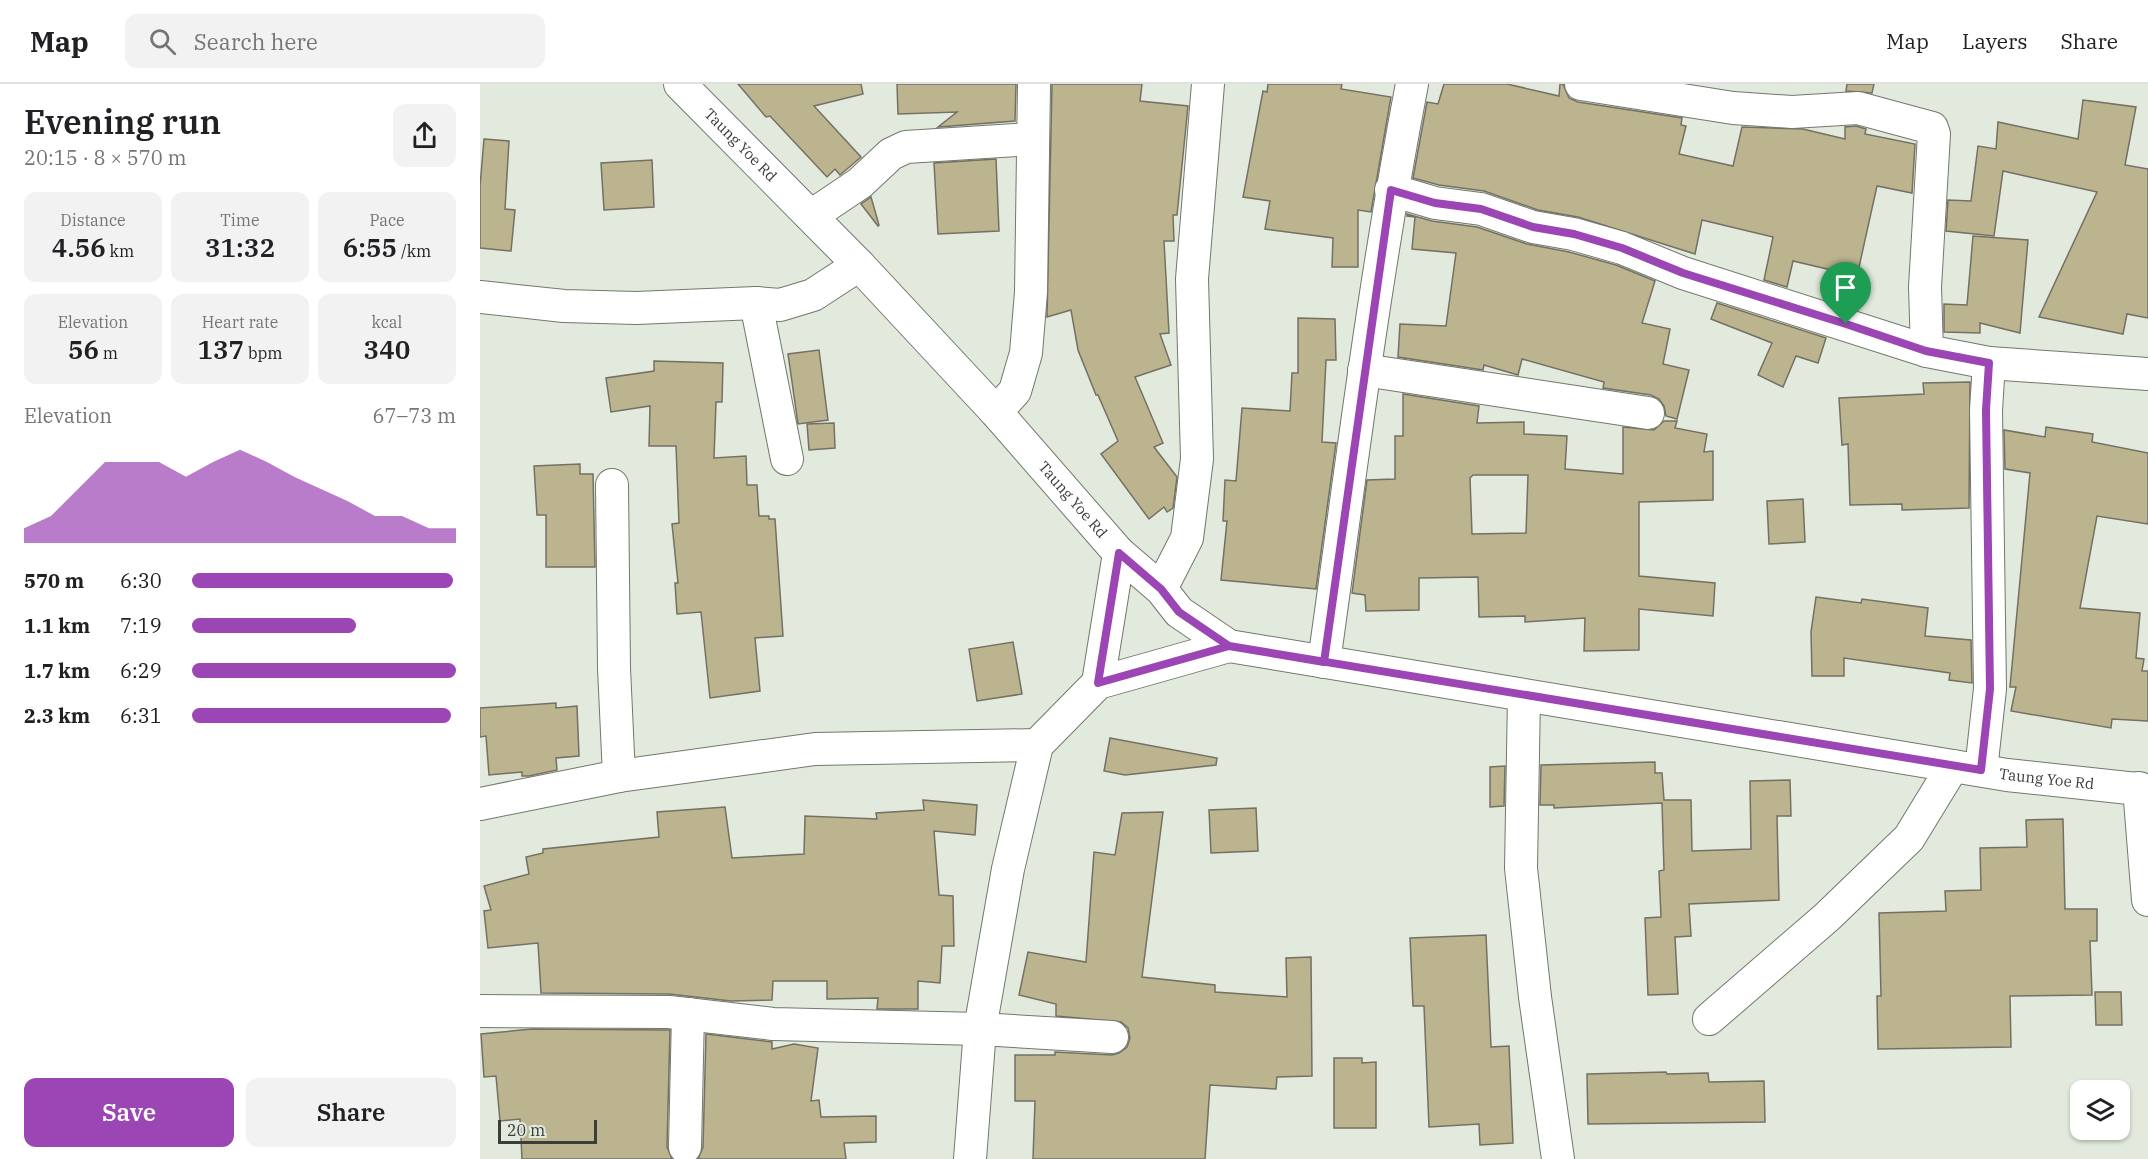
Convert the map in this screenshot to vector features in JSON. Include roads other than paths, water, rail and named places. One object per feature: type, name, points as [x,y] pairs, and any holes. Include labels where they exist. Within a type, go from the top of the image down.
[{"type":"street","name":"Taung Yoe Rd","points":[[680,84],[859,265],[996,412],[1119,553],[1161,589],[1179,612],[1229,646],[1967,768],[2144,789]]},
{"type":"street","points":[[996,412],[1015,391],[1026,353],[1031,292],[1034,84]]},
{"type":"street","points":[[1161,589],[1187,538],[1197,459],[1192,279],[1208,84]]},
{"type":"street","points":[[1324,662],[1391,190],[1412,84]]},
{"type":"street","points":[[1581,84],[1733,108],[1778,97],[1858,108],[1932,128],[1934,134],[1925,287],[1926,351]]},
{"type":"street","points":[[811,216],[860,183],[891,154],[906,147],[1032,139]]},
{"type":"street","points":[[1391,190],[1435,203],[1481,209],[1533,227],[1574,234],[1622,248],[1683,273],[1926,351],[1989,363],[2148,374]]},
{"type":"street","points":[[480,297],[564,306],[636,308],[756,303],[780,305],[813,295],[859,265]]},
{"type":"street","points":[[756,303],[787,459]]},
{"type":"street","points":[[1709,1019],[1827,917],[1909,838],[1967,768],[1990,689],[1986,410],[1989,363]]},
{"type":"street","points":[[1364,370],[1648,413]]},
{"type":"street","points":[[612,484],[614,668],[619,776]]},
{"type":"street","points":[[1098,683],[1119,553]]},
{"type":"street","points":[[970,1159],[980,1029],[1008,869],[1037,745],[1098,683],[1229,646]]},
{"type":"street","points":[[1524,696],[1521,868],[1556,1158]]},
{"type":"street","points":[[480,804],[619,776],[815,749],[1037,745]]},
{"type":"street","points":[[2144,789],[2148,900]]},
{"type":"street","points":[[480,1011],[688,1014],[773,1024],[980,1029],[1112,1037]]},
{"type":"street","points":[[685,1147],[688,1014]]}]
